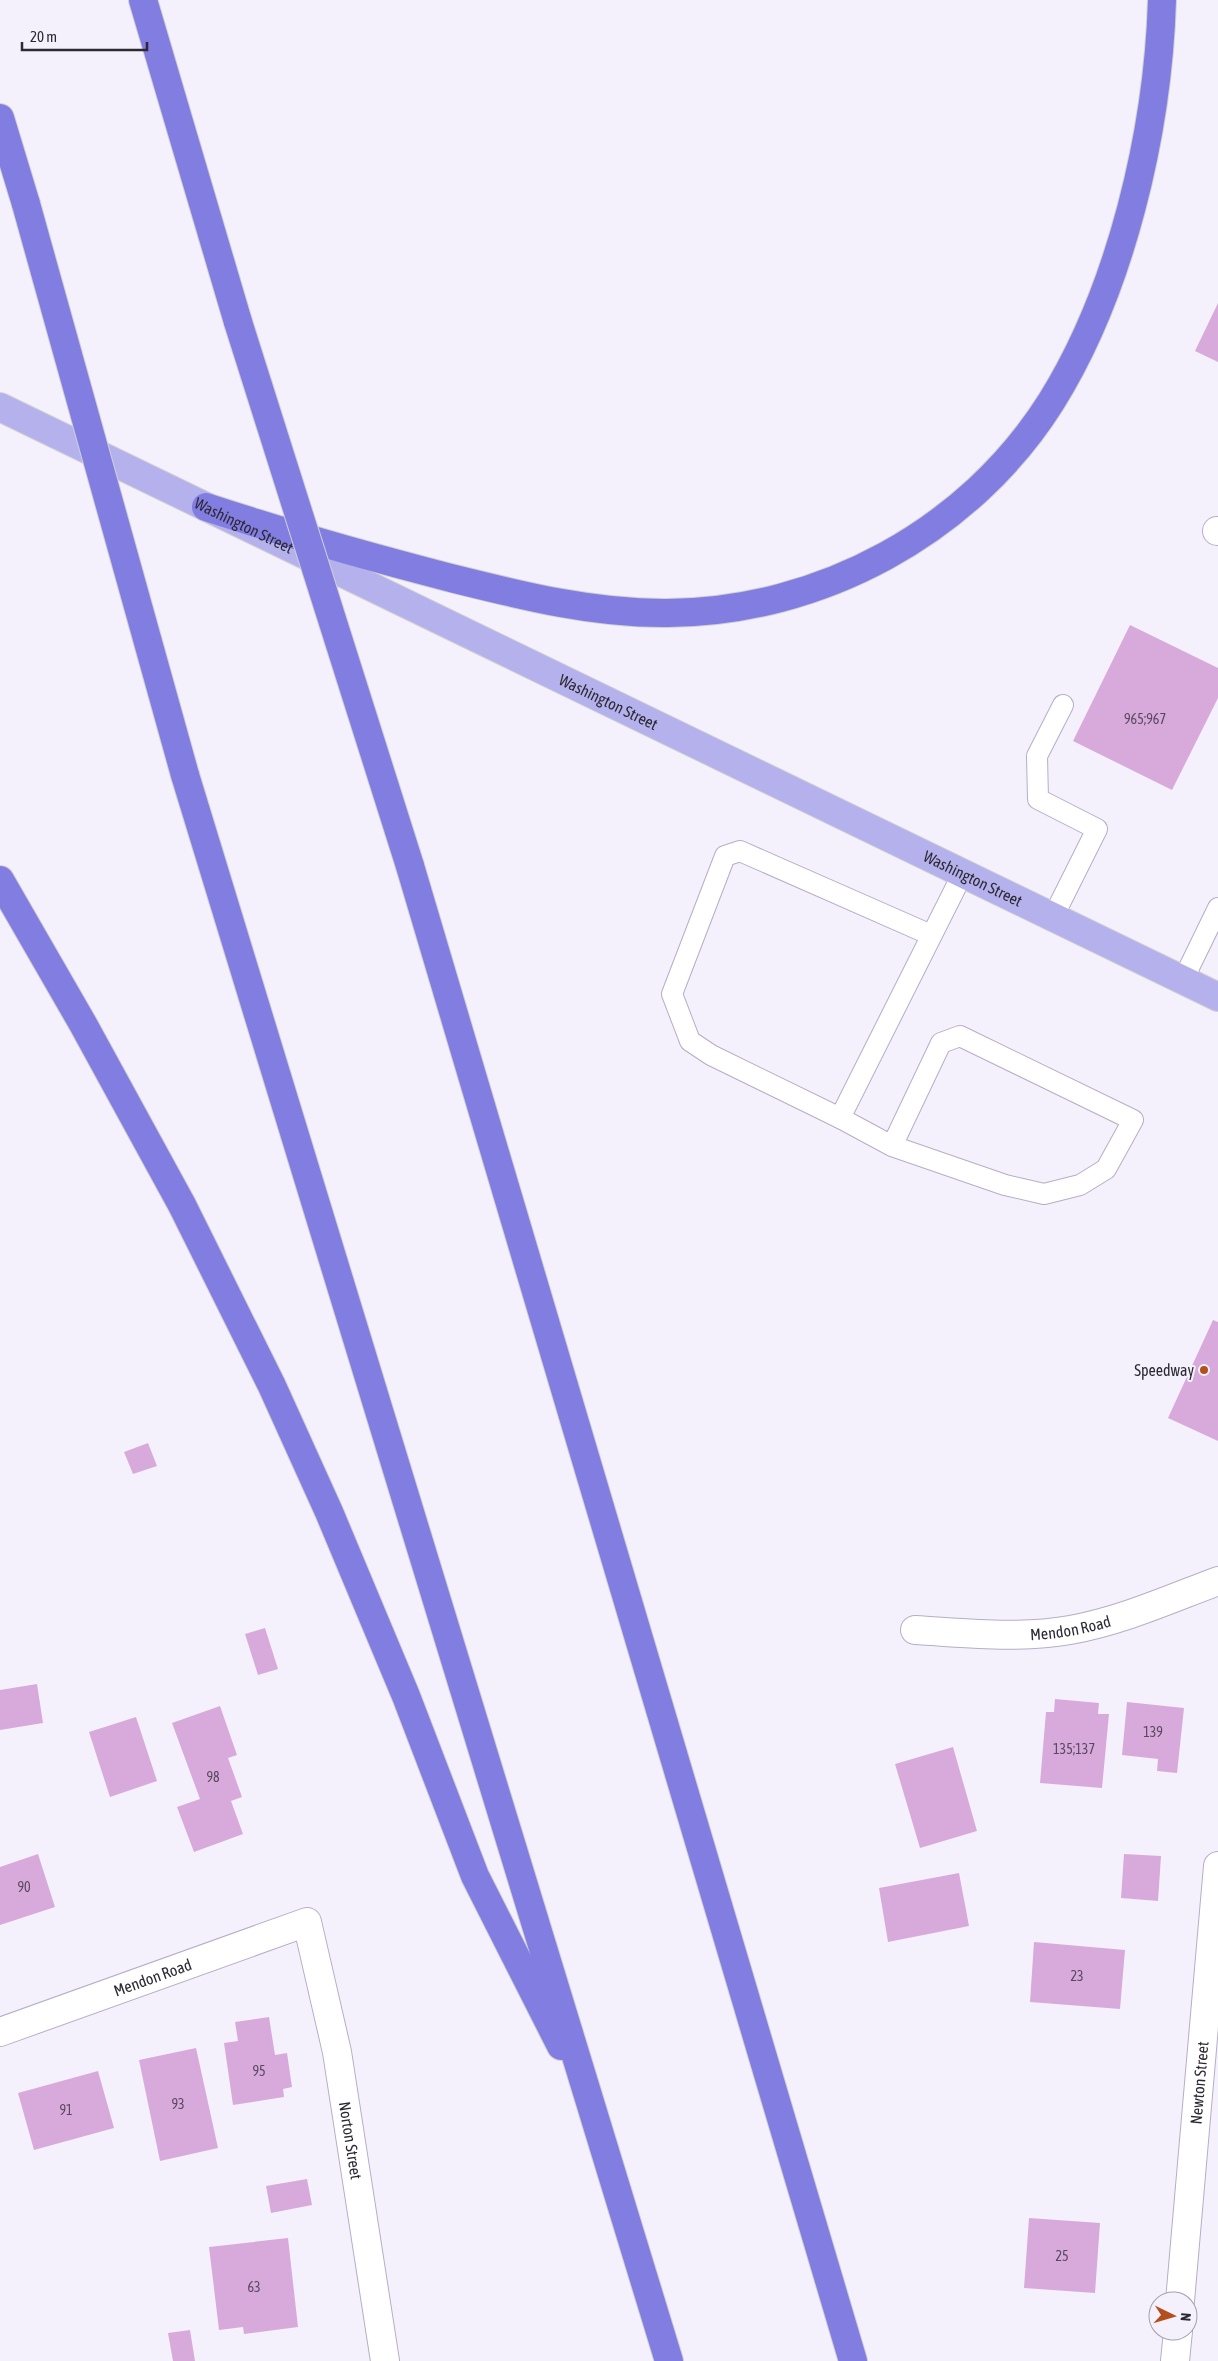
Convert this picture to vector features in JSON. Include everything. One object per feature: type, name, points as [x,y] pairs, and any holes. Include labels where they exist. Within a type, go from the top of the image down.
[{"type":"highway","points":[[143,0],[238,322],[410,866],[853,2361]]},
{"type":"highway","points":[[162,0],[169,89]]},
{"type":"highway","points":[[206,507],[321,543],[464,581],[568,604],[634,612],[699,612],[761,604],[821,586],[877,561],[932,526],[983,483],[1006,459],[1049,405],[1085,340],[1100,304],[1125,228],[1145,145],[1157,73],[1162,0]]},
{"type":"highway","points":[[0,118],[26,204],[185,775],[669,2361]]},
{"type":"highway","points":[[0,880],[83,1024],[182,1205],[252,1344],[317,1486],[369,1608],[475,1876],[595,2114]]},
{"type":"main road","name":"Washington Street","points":[[0,407],[1218,997]]},
{"type":"street","name":"Mendon Road","points":[[915,1630],[1016,1635],[1071,1630],[1121,1617],[1218,1581]]},
{"type":"street","name":"Newton Street","points":[[1181,2291],[1218,1866]]},
{"type":"street","name":"Mendon Road","points":[[0,2032],[306,1922]]},
{"type":"street","name":"Norton Street","points":[[306,1922],[340,2070],[386,2361]]},
{"type":"street","points":[[1175,2361],[1177,2341]]},
{"type":"lane","points":[[1052,917],[1097,829],[1038,799],[1037,756],[1063,705]]},
{"type":"lane","points":[[892,1146],[941,1043],[960,1036],[1133,1120],[1106,1169],[1080,1185],[1044,1194],[1005,1185],[892,1146],[840,1118],[711,1055],[690,1041],[672,994],[725,856],[740,851],[930,936]]},
{"type":"lane","points":[[840,1118],[963,873]]},
{"type":"lane","points":[[1183,980],[1218,908]]},
{"type":"building","points":[[1218,303],[1218,362],[1195,351]]},
{"type":"building","points":[[1130,625],[1218,668],[1218,698],[1172,790],[1073,741]]},
{"type":"building","name":"Speedway","points":[[1213,1320],[1218,1322],[1218,1441],[1168,1418]]},
{"type":"building","points":[[148,1443],[157,1466],[133,1474],[124,1452]]},
{"type":"building","points":[[265,1628],[278,1669],[258,1675],[245,1634]]},
{"type":"building","points":[[37,1684],[43,1723],[0,1730],[0,1690]]},
{"type":"building","points":[[1055,1699],[1099,1703],[1098,1714],[1109,1714],[1102,1788],[1040,1783],[1046,1712],[1054,1712]]},
{"type":"building","points":[[1127,1702],[1184,1708],[1177,1773],[1157,1771],[1158,1759],[1122,1755]]},
{"type":"building","points":[[220,1706],[237,1755],[228,1758],[242,1797],[231,1801],[243,1834],[194,1852],[177,1807],[200,1799],[172,1723]]},
{"type":"building","points":[[136,1717],[157,1781],[110,1797],[89,1732]]},
{"type":"building","points":[[953,1747],[977,1831],[920,1848],[895,1764]]},
{"type":"building","points":[[38,1854],[55,1907],[0,1925],[0,1867]]},
{"type":"building","points":[[1124,1854],[1161,1856],[1158,1901],[1121,1898]]},
{"type":"building","points":[[959,1873],[969,1926],[888,1942],[879,1888]]},
{"type":"building","points":[[1034,1942],[1125,1950],[1120,2009],[1030,2002]]},
{"type":"building","points":[[269,2017],[275,2055],[287,2053],[292,2087],[283,2089],[284,2097],[233,2105],[224,2043],[238,2041],[235,2022]]},
{"type":"building","points":[[196,2048],[218,2148],[160,2161],[139,2060]]},
{"type":"building","points":[[98,2071],[114,2128],[34,2150],[18,2093]]},
{"type":"building","points":[[307,2179],[312,2205],[271,2213],[266,2186]]},
{"type":"building","points":[[1029,2218],[1100,2223],[1095,2293],[1024,2288]]},
{"type":"building","points":[[288,2238],[298,2327],[244,2334],[243,2327],[219,2330],[209,2247]]},
{"type":"building","points":[[190,2330],[195,2361],[173,2361],[168,2333]]},
{"type":"place","name":"Speedway","points":[[1204,1370]]}]
